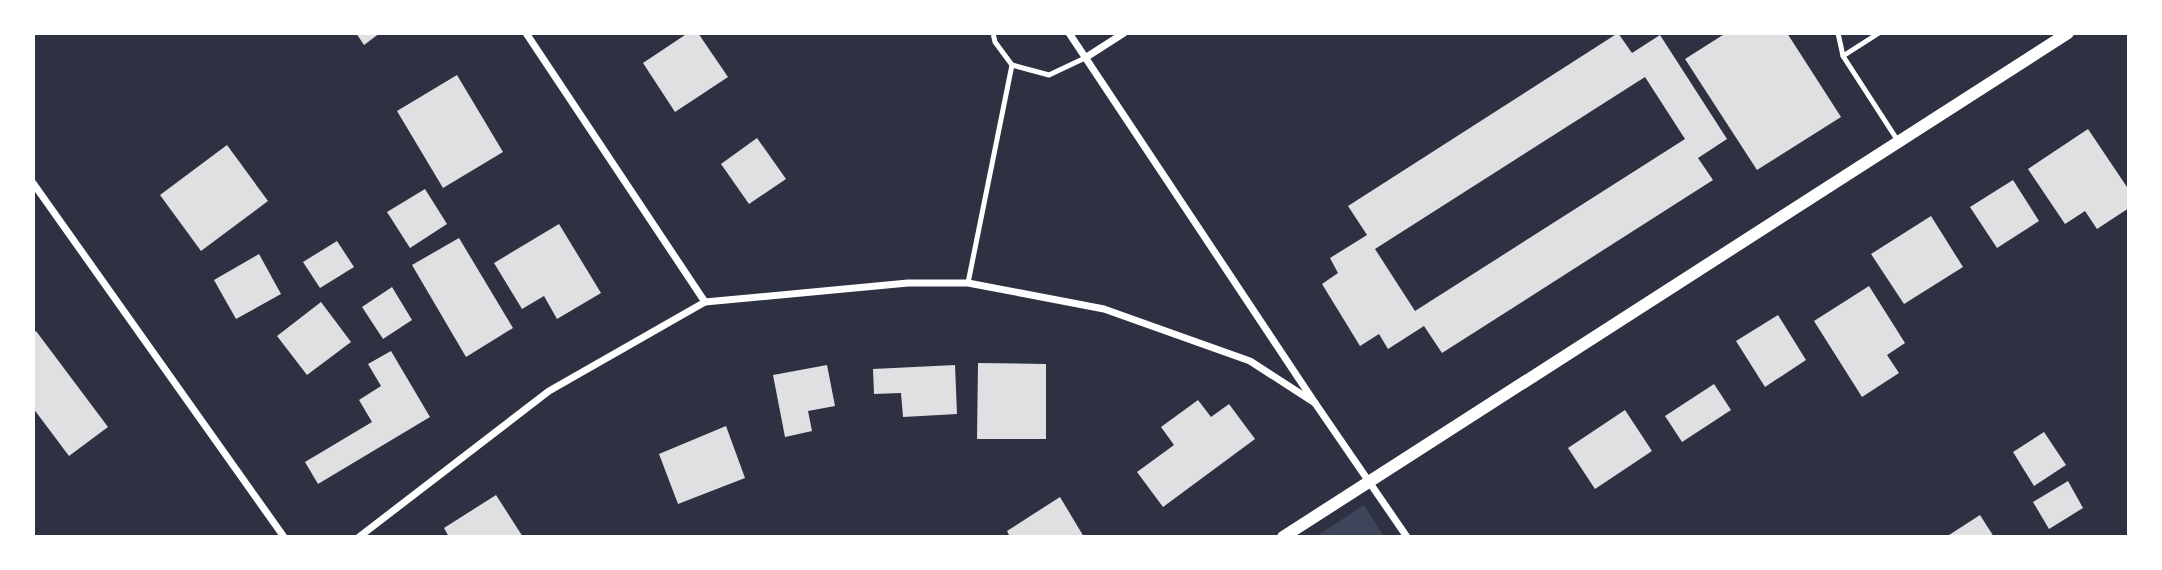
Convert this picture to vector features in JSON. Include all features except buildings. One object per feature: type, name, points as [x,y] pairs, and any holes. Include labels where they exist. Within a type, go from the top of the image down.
[{"type":"street","points":[[526,33],[705,302]]},
{"type":"street","points":[[1069,33],[1407,537]]},
{"type":"street","points":[[1086,58],[1124,33]]},
{"type":"street","points":[[1283,537],[2068,33]]},
{"type":"street","points":[[33,183],[285,537]]},
{"type":"street","points":[[359,537],[549,391],[705,302],[908,283],[968,283],[1104,309],[1250,361],[1315,403]]},
{"type":"lane","points":[[993,33],[995,42],[1012,65],[1049,75],[1086,58]]},
{"type":"lane","points":[[1838,33],[1843,56],[1899,142]]},
{"type":"lane","points":[[1843,56],[1879,33]]},
{"type":"lane","points":[[968,283],[1012,65]]},
{"type":"shaded area","points":[[1364,505],[1384,537],[1315,537]]}]
